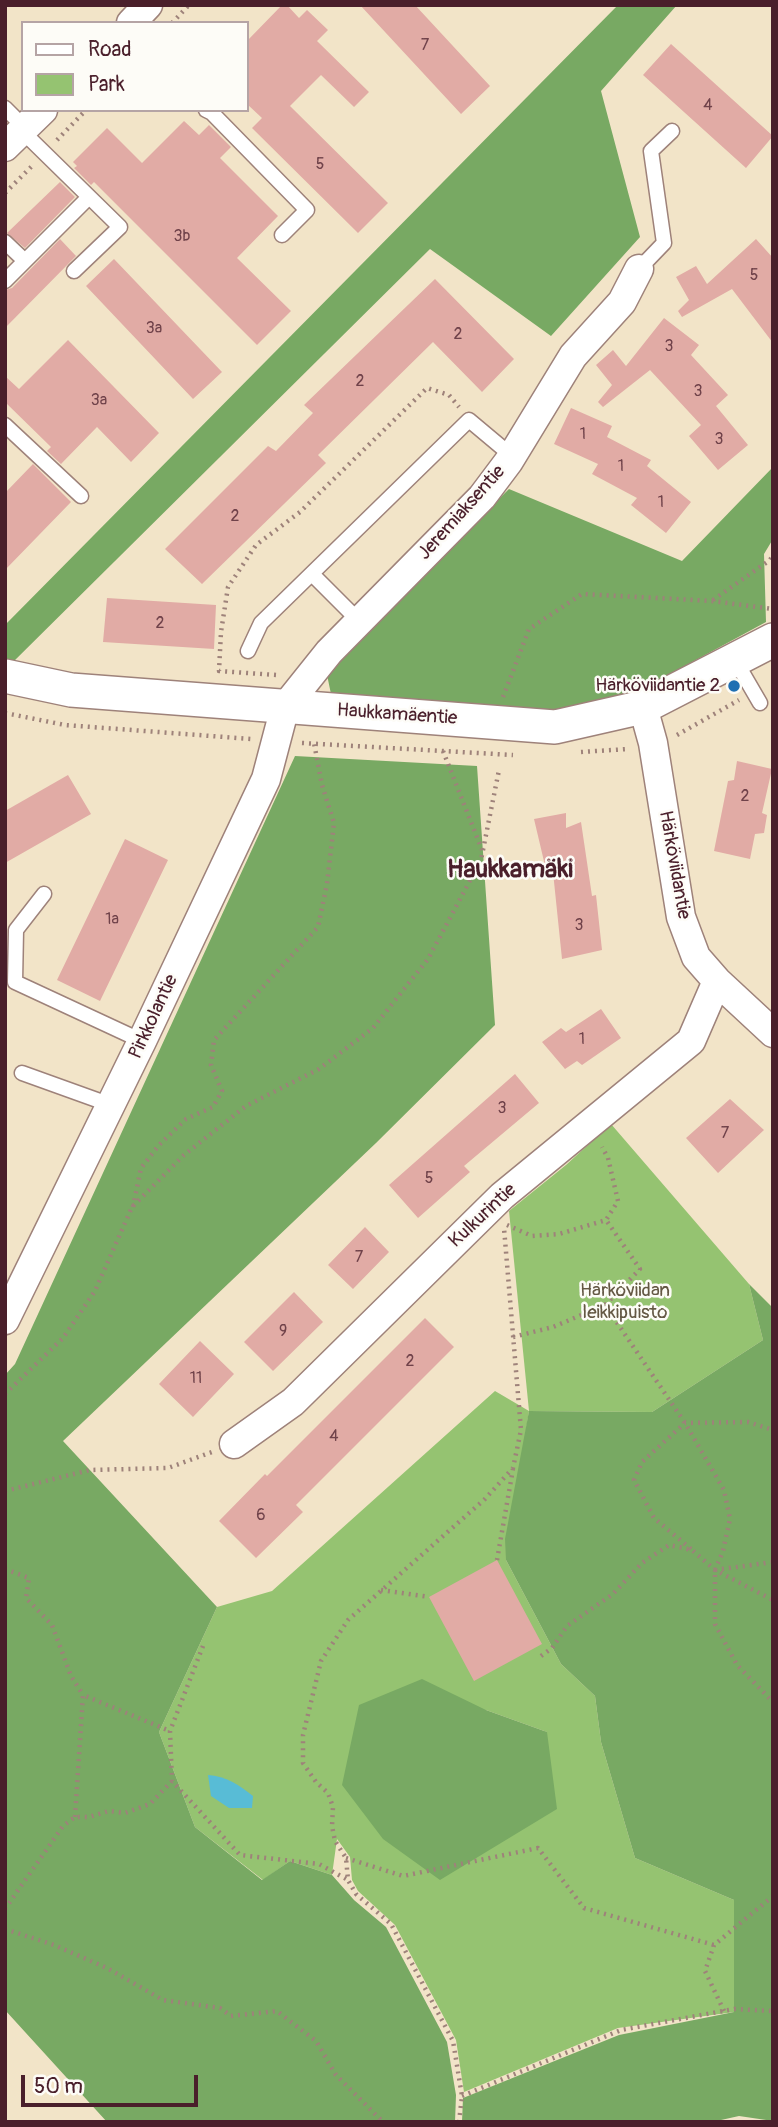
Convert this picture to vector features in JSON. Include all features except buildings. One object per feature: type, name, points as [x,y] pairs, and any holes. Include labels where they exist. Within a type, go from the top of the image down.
[{"type":"street","points":[[133,21],[148,5]]},
{"type":"street","name":"Jeremiaksentie","points":[[285,707],[328,652],[482,497],[512,456],[573,356],[622,302],[639,269]]},
{"type":"street","name":"Haukkamäentie","points":[[5,676],[71,690],[555,727],[643,707],[773,640]]},
{"type":"street","name":"Pirkkolantie","points":[[5,1320],[13,1283],[111,1105],[266,779],[285,707]]},
{"type":"street","name":"Härköviidantie","points":[[643,707],[653,743],[681,917],[696,957],[717,981],[773,1033]]},
{"type":"street","name":"Kulkurintie","points":[[234,1444],[293,1402],[502,1196],[691,1041],[717,981]]},
{"type":"lane","points":[[5,108],[120,227],[74,271]]},
{"type":"lane","points":[[210,112],[307,210],[282,235]]},
{"type":"lane","points":[[639,269],[664,243],[651,151],[672,131]]},
{"type":"lane","points":[[5,281],[89,197]]},
{"type":"lane","points":[[5,242],[25,261]]},
{"type":"lane","points":[[248,651],[261,623],[469,420],[512,456]]},
{"type":"lane","points":[[5,425],[81,496]]},
{"type":"lane","points":[[312,574],[359,621]]},
{"type":"lane","points":[[735,660],[757,697]]},
{"type":"lane","points":[[44,894],[16,930],[10,980],[142,1041]]},
{"type":"lane","points":[[22,1073],[111,1105]]},
{"type":"path","points":[[174,21],[189,5]]},
{"type":"path","points":[[276,675],[219,671],[221,632],[228,587],[256,545],[299,512],[428,388],[449,395],[469,420]]},
{"type":"path","points":[[712,601],[770,560],[773,555]]},
{"type":"path","points":[[502,698],[529,629],[582,594],[712,601],[773,608]]},
{"type":"path","points":[[671,738],[757,697]]},
{"type":"path","points":[[5,713],[65,725],[260,740]]},
{"type":"path","points":[[5,1394],[63,1338],[89,1301],[132,1207],[141,1168],[186,1119],[213,1107],[222,1091],[211,1065],[214,1040],[318,927],[327,884],[334,823],[314,743]]},
{"type":"path","points":[[443,751],[483,851]]},
{"type":"path","points":[[132,1207],[184,1155],[247,1106],[318,1069],[373,1028],[428,959],[481,860],[499,770]]},
{"type":"path","points":[[497,1560],[521,1430],[504,1224],[532,1236],[559,1234],[606,1220],[618,1201],[608,1158],[590,1124]]},
{"type":"path","points":[[513,1338],[553,1327],[605,1305],[640,1269],[606,1220]]},
{"type":"path","points":[[605,1305],[685,1423],[724,1490],[730,1519],[723,1551],[715,1570],[715,1624],[737,1665],[773,1702]]},
{"type":"path","points":[[773,1430],[748,1422],[685,1423],[642,1462],[634,1480],[654,1518],[715,1570],[773,1600]]},
{"type":"path","points":[[5,1491],[90,1470],[168,1468],[234,1444]]},
{"type":"path","points":[[459,2122],[462,2096],[453,2042],[391,1924],[356,1894],[348,1880],[346,1857],[335,1841],[333,1807],[328,1793],[316,1782],[303,1763],[303,1735],[321,1661],[348,1620],[485,1499],[513,1468]]},
{"type":"path","points":[[541,1656],[552,1648],[567,1626],[613,1594],[642,1563],[669,1545],[692,1550]]},
{"type":"path","points":[[715,1570],[773,1562]]},
{"type":"path","points":[[5,1569],[29,1578],[26,1598],[52,1625],[71,1676],[83,1695],[170,1731]]},
{"type":"path","points":[[381,1590],[429,1597]]},
{"type":"path","points":[[203,1646],[170,1731],[172,1781],[240,1854],[319,1864],[348,1880]]},
{"type":"path","points":[[75,1817],[83,1695]]},
{"type":"path","points":[[5,1909],[63,1826],[75,1817],[89,1817],[109,1811],[125,1813],[149,1804],[172,1781]]},
{"type":"path","points":[[346,1857],[403,1876],[538,1848],[584,1908],[714,1945]]},
{"type":"path","points":[[724,2011],[705,1971],[714,1945],[773,1896]]},
{"type":"path","points":[[5,1928],[107,1968],[163,2000],[220,2008],[231,2016],[277,2011],[316,2042],[335,2075],[383,2122]]},
{"type":"path","points":[[462,2096],[621,2031],[734,2009],[773,2011]]},
{"type":"green space","points":[[618,5],[677,5],[601,91],[640,237],[551,336],[430,249],[10,665],[5,663],[5,625]]},
{"type":"green space","points":[[773,467],[773,539],[764,554],[766,622],[637,692],[557,711],[331,694],[326,670],[509,489],[682,561]]},
{"type":"green space","points":[[295,756],[477,766],[495,1025],[376,1143],[63,1441],[217,1607],[159,1732],[195,1827],[262,1880],[290,1861],[332,1875],[354,1900],[386,1927],[447,2042],[456,2095],[455,2122],[107,2122],[5,2010],[5,1375],[15,1364]]},
{"type":"green space","name":"Härköviidan leikkipuisto","points":[[611,1124],[749,1284],[763,1340],[652,1412],[529,1411],[509,1211]]},
{"type":"green space","points":[[749,1284],[773,1308],[773,2121],[739,2116],[712,2122],[462,2122],[463,2098],[619,2035],[734,2012],[734,1900],[635,1858],[601,1742],[595,1696],[561,1664],[506,1560],[505,1539],[529,1411],[652,1412],[763,1340]]},
{"type":"green space","points":[[495,1391],[529,1411],[506,1560],[561,1664],[595,1696],[601,1742],[635,1858],[734,1900],[734,2012],[618,2028],[464,2092],[456,2040],[395,1925],[358,1891],[352,1880],[350,1857],[337,1839],[332,1875],[290,1861],[263,1880],[195,1827],[159,1732],[217,1607],[272,1591]],"holes":[[[359,1705],[486,1710],[547,1732]]]},
{"type":"green space","points":[[422,1679],[486,1710],[547,1732],[557,1809],[440,1880],[383,1839],[342,1785],[359,1705]]},
{"type":"water","points":[[208,1775],[226,1779],[248,1792],[253,1796],[252,1808],[229,1808],[211,1796]]},
{"type":"place","name":"Härköviidantie 2","points":[[734,686]]},
{"type":"district","name":"Haukkamäki","points":[[510,870]]}]
